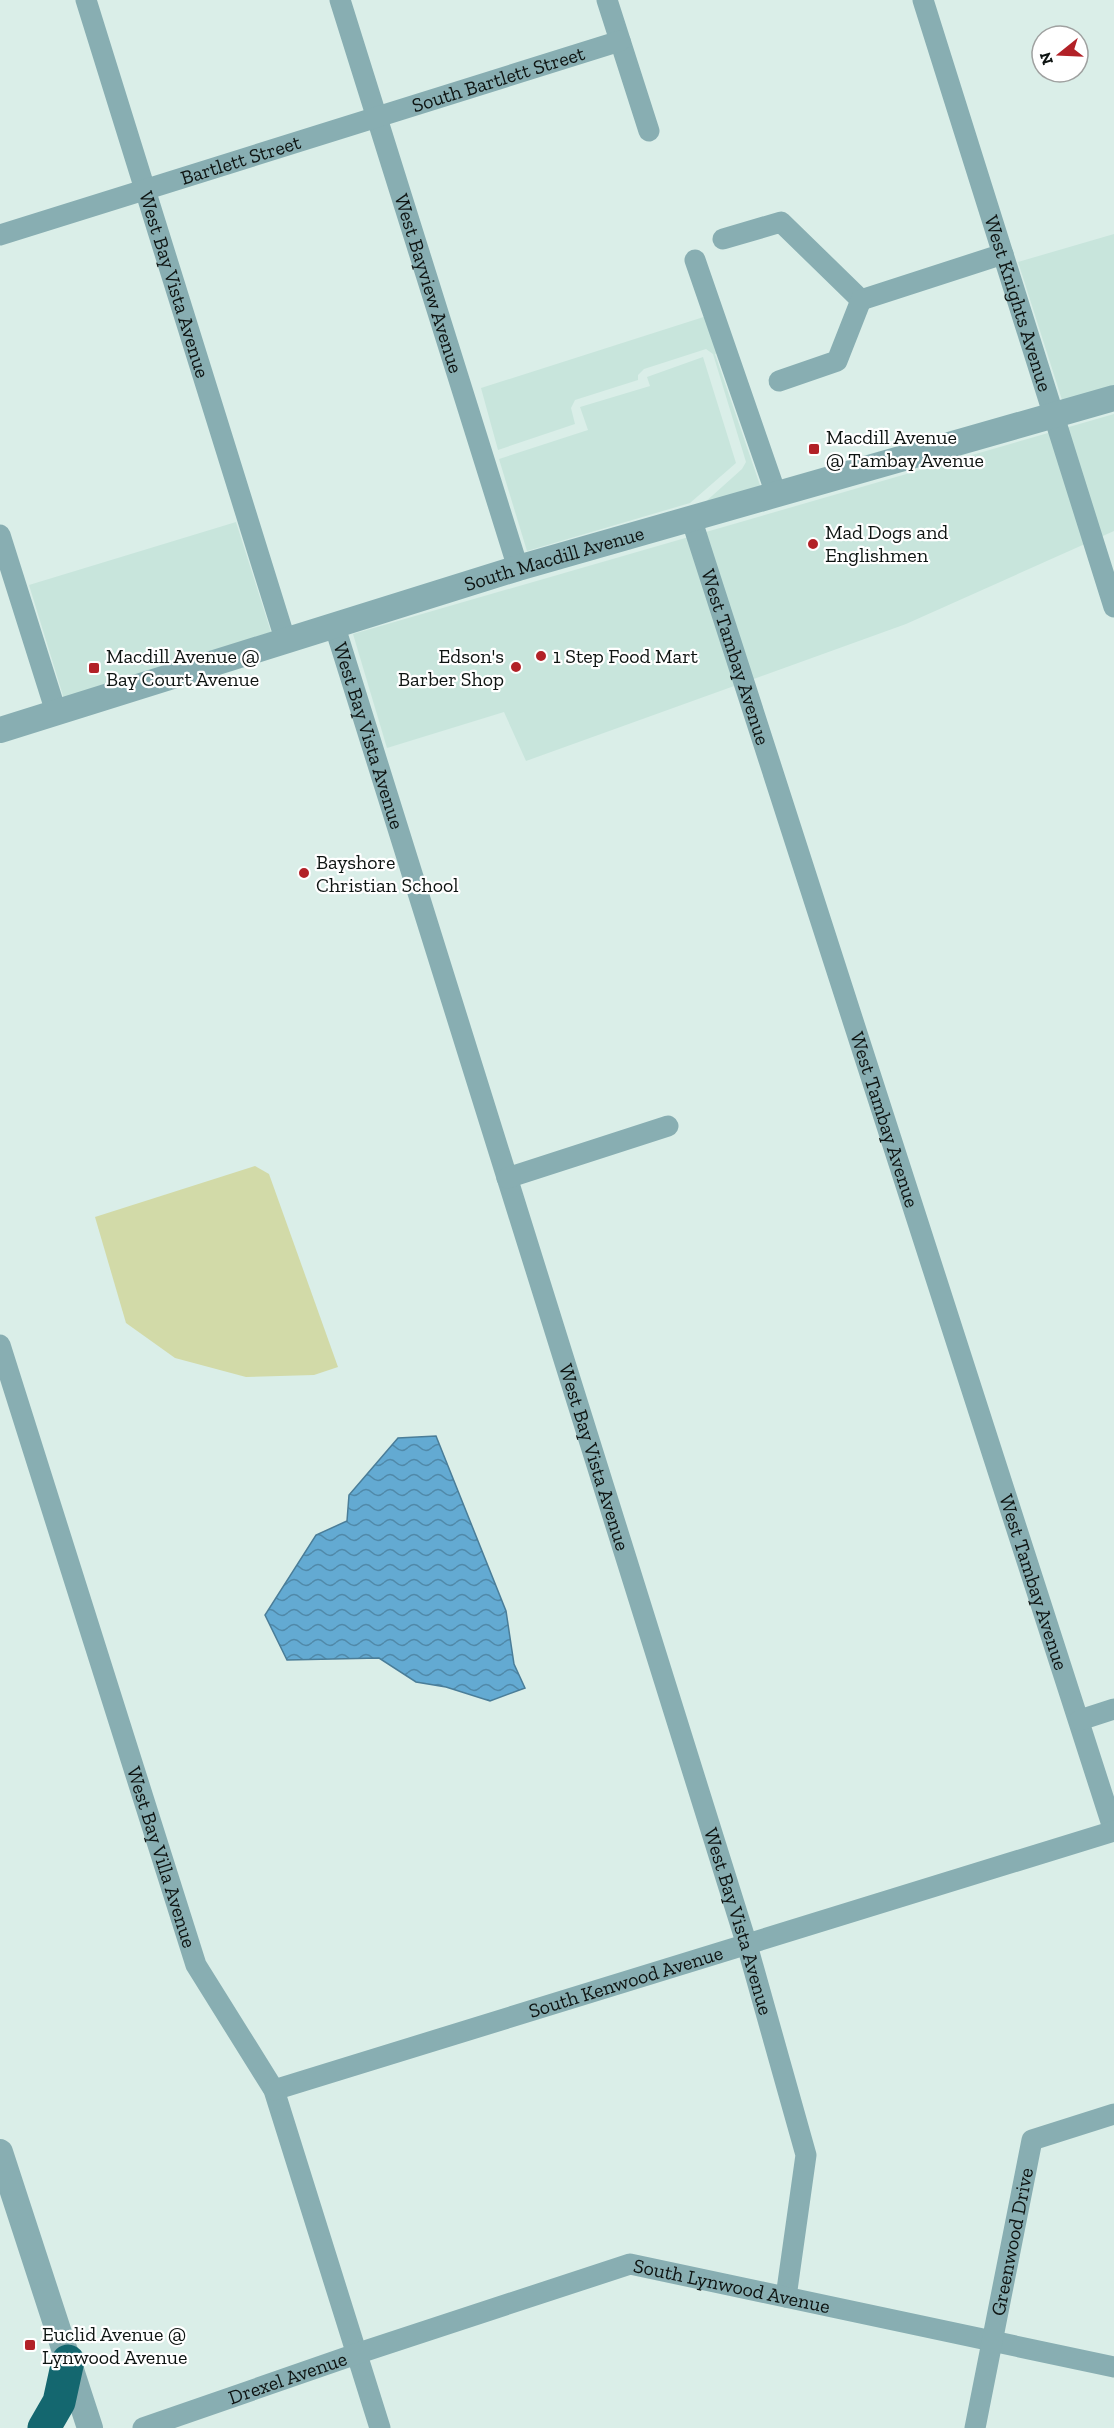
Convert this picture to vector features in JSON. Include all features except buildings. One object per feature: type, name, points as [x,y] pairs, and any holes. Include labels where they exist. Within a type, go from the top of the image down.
[{"type":"highway","points":[[44,2428],[59,2402],[68,2361]]},
{"type":"street","name":"West Bay Vista Avenue","points":[[86,0],[285,639]]},
{"type":"street","name":"West Bayview Avenue","points":[[340,0],[518,568]]},
{"type":"street","points":[[607,0],[649,131]]},
{"type":"street","name":"West Knights Avenue","points":[[923,0],[1114,607]]},
{"type":"street","name":"South Bartlett Street","points":[[377,118],[620,41]]},
{"type":"street","name":"Bartlett Street","points":[[0,235],[377,118]]},
{"type":"street","points":[[723,239],[781,222],[861,300]]},
{"type":"street","points":[[861,300],[1003,254]]},
{"type":"street","points":[[695,260],[777,494]]},
{"type":"street","points":[[779,381],[837,360],[861,300]]},
{"type":"street","name":"South Macdill Avenue","points":[[0,730],[518,568],[1055,417],[1114,398]]},
{"type":"street","name":"West Tambay Avenue","points":[[690,518],[1114,1831]]},
{"type":"street","points":[[0,535],[56,712]]},
{"type":"street","name":"West Bay Vista Avenue","points":[[333,624],[747,1945],[806,2155],[786,2297]]},
{"type":"street","points":[[507,1178],[668,1126]]},
{"type":"street","name":"West Bay Villa Avenue","points":[[0,1345],[196,1965],[274,2090],[359,2353]]},
{"type":"street","points":[[1080,1720],[1114,1709]]},
{"type":"street","name":"South Kenwood Avenue","points":[[274,2090],[1114,1831]]},
{"type":"street","name":"Greenwood Drive","points":[[975,2428],[1032,2140],[1114,2114]]},
{"type":"street","points":[[0,2152],[90,2428]]},
{"type":"street","name":"South Lynwood Avenue","points":[[359,2353],[630,2264],[1114,2367]]},
{"type":"street","name":"Drexel Avenue","points":[[143,2428],[359,2353],[380,2428]]},
{"type":"shaded area","points":[[1114,234],[1114,387],[1063,403],[1018,262]]},
{"type":"shaded area","points":[[713,314],[724,351],[715,354],[761,488],[703,504],[742,469],[746,462],[713,354],[706,349],[644,369],[638,375],[638,380],[575,400],[571,408],[575,424],[498,450],[481,388]]},
{"type":"shaded area","points":[[703,357],[736,463],[690,503],[527,551],[499,459],[588,430],[580,407],[650,386],[647,377]]},
{"type":"shaded area","points":[[1114,414],[1114,531],[906,624],[526,761],[504,712],[387,748],[353,634]]},
{"type":"shaded area","points":[[236,522],[271,632],[64,699],[29,585]]},
{"type":"green space","points":[[255,1166],[269,1174],[338,1367],[314,1375],[246,1377],[175,1358],[126,1323],[95,1217]]},
{"type":"water","points":[[436,1436],[506,1611],[514,1664],[525,1688],[490,1701],[446,1687],[416,1682],[379,1658],[287,1660],[265,1615],[316,1535],[347,1521],[349,1495],[398,1438]]},
{"type":"place","name":"Macdill Avenue @ Tambay Avenue","points":[[814,449]]},
{"type":"place","name":"Mad Dogs and Englishmen","points":[[813,544]]},
{"type":"place","name":"1 Step Food Mart","points":[[541,656]]},
{"type":"place","name":"Edson's Barber Shop","points":[[516,667]]},
{"type":"place","name":"Macdill Avenue @ Bay Court Avenue","points":[[94,668]]},
{"type":"place","name":"Bayshore Christian School","points":[[304,873]]},
{"type":"place","name":"Euclid Avenue @ Lynwood Avenue","points":[[30,2345]]}]
